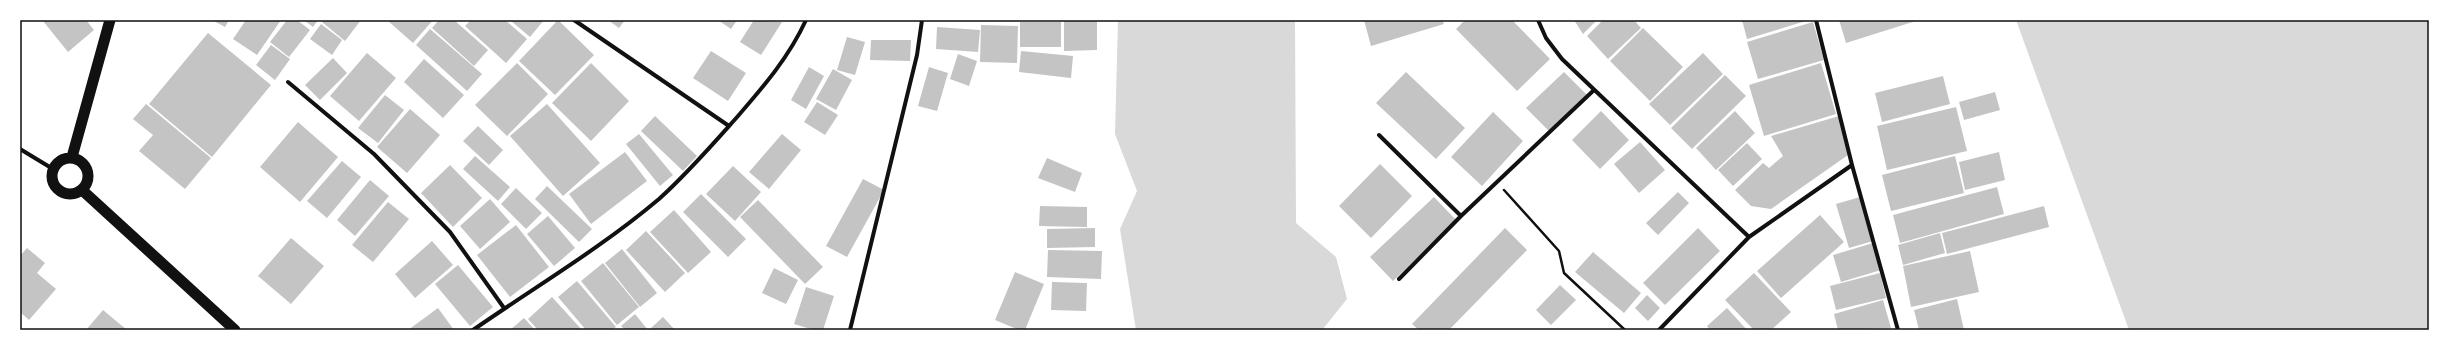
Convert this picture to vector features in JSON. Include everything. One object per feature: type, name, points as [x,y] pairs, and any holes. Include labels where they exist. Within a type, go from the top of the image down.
[{"type":"highway","points":[[72,157],[110,20]]},
{"type":"highway","points":[[72,157],[83,162],[87,168],[88,180],[82,190],[71,194],[60,191],[53,181],[53,169],[61,160],[72,157]]},
{"type":"highway","points":[[82,190],[235,330]]},
{"type":"street","points":[[574,20],[729,126]]},
{"type":"street","points":[[473,330],[617,232],[654,203],[696,162],[729,126],[783,61],[806,20]]},
{"type":"street","points":[[850,330],[917,55],[922,20]]},
{"type":"street","points":[[1538,20],[1546,38],[1562,59],[1749,237]]},
{"type":"street","points":[[1816,20],[1852,165],[1898,330]]},
{"type":"street","points":[[288,82],[374,154],[450,232],[504,308]]},
{"type":"street","points":[[1399,279],[1461,216],[1498,183],[1594,90]]},
{"type":"street","points":[[1379,136],[1461,216]]},
{"type":"street","points":[[20,149],[53,169]]},
{"type":"street","points":[[1659,330],[1749,237],[1852,165]]},
{"type":"path","points":[[1498,183],[1559,251],[1564,273],[1625,330]]},
{"type":"shaded area","points":[[1118,20],[1295,20],[1296,223],[1336,257],[1347,299],[1322,330],[1136,330],[1120,229],[1137,191],[1115,134]]},
{"type":"shaded area","points":[[2016,20],[2429,20],[2429,330],[2129,330]]},
{"type":"building","points":[[86,20],[94,30],[68,52],[43,21]]},
{"type":"building","points":[[212,20],[229,20],[225,27]]},
{"type":"building","points":[[246,20],[281,20],[257,55],[233,39]]},
{"type":"building","points":[[287,20],[297,20],[310,30],[289,57],[270,42]]},
{"type":"building","points":[[304,20],[318,20],[313,27]]},
{"type":"building","points":[[324,20],[361,20],[345,41],[322,22]]},
{"type":"building","points":[[387,20],[433,20],[413,43]]},
{"type":"building","points":[[439,20],[454,20],[488,50],[474,66],[432,28]]},
{"type":"building","points":[[471,20],[505,20],[527,39],[506,63],[465,26]]},
{"type":"building","points":[[510,20],[544,20],[530,37]]},
{"type":"building","points":[[558,20],[594,55],[555,95],[519,61]]},
{"type":"building","points":[[608,20],[625,20],[619,28]]},
{"type":"building","points":[[718,20],[737,20],[731,29]]},
{"type":"building","points":[[754,20],[782,22],[761,55],[740,42]]},
{"type":"building","points":[[1064,20],[1097,20],[1097,50],[1064,51]]},
{"type":"building","points":[[1364,20],[1442,20],[1444,24],[1371,46]]},
{"type":"building","points":[[1465,20],[1512,20],[1550,59],[1517,91],[1456,29]]},
{"type":"building","points":[[1574,20],[1597,20],[1583,34]]},
{"type":"building","points":[[1603,20],[1634,20],[1641,28],[1608,59],[1587,36]]},
{"type":"building","points":[[1742,20],[1809,20],[1747,39]]},
{"type":"building","points":[[1839,20],[1919,20],[1846,43]]},
{"type":"building","points":[[1020,22],[1061,22],[1061,47],[1020,47]]},
{"type":"building","points":[[1813,22],[1824,60],[1758,79],[1747,42]]},
{"type":"building","points":[[321,24],[342,40],[332,55],[310,39]]},
{"type":"building","points":[[981,25],[1018,26],[1017,63],[980,62]]},
{"type":"building","points":[[937,27],[980,30],[978,52],[936,49]]},
{"type":"building","points":[[1643,28],[1683,67],[1650,101],[1610,61]]},
{"type":"building","points":[[430,29],[482,74],[467,91],[416,45]]},
{"type":"building","points":[[208,33],[271,85],[212,157],[149,104]]},
{"type":"building","points":[[847,37],[865,42],[855,75],[837,70]]},
{"type":"building","points":[[871,40],[911,40],[910,61],[870,60]]},
{"type":"building","points":[[271,45],[290,59],[275,80],[256,65]]},
{"type":"building","points":[[711,51],[746,73],[728,101],[693,78]]},
{"type":"building","points":[[1021,51],[1073,56],[1071,78],[1019,72]]},
{"type":"building","points":[[367,53],[396,78],[359,121],[330,96]]},
{"type":"building","points":[[1703,53],[1723,74],[1670,125],[1649,104]]},
{"type":"building","points":[[958,54],[977,61],[969,86],[950,79]]},
{"type":"building","points":[[333,58],[347,73],[320,100],[305,85]]},
{"type":"building","points":[[424,59],[464,95],[443,118],[404,82]]},
{"type":"building","points":[[517,63],[548,94],[507,136],[475,105]]},
{"type":"building","points":[[591,63],[629,101],[591,141],[552,103]]},
{"type":"building","points":[[1821,63],[1836,114],[1764,136],[1749,85]]},
{"type":"building","points":[[809,67],[824,76],[806,109],[791,100]]},
{"type":"building","points":[[929,67],[948,73],[937,111],[918,106]]},
{"type":"building","points":[[833,69],[852,80],[836,110],[816,99]]},
{"type":"building","points":[[1406,72],[1465,128],[1436,159],[1376,103]]},
{"type":"building","points":[[1564,72],[1587,95],[1549,131],[1526,108]]},
{"type":"building","points":[[1725,75],[1746,96],[1692,149],[1671,128]]},
{"type":"building","points":[[1943,76],[1950,104],[1882,122],[1875,93]]},
{"type":"building","points":[[1995,92],[2000,110],[1964,120],[1959,102]]},
{"type":"building","points":[[385,95],[404,110],[378,143],[358,128]]},
{"type":"building","points":[[817,102],[838,115],[825,135],[804,122]]},
{"type":"building","points":[[146,104],[211,158],[185,189],[139,151],[153,135],[133,119]]},
{"type":"building","points":[[547,104],[600,163],[563,196],[510,136]]},
{"type":"building","points":[[1956,107],[1967,151],[1887,170],[1877,126]]},
{"type":"building","points":[[410,109],[440,135],[407,173],[377,147]]},
{"type":"building","points":[[1601,111],[1629,140],[1600,169],[1572,140]]},
{"type":"building","points":[[1735,111],[1755,133],[1716,170],[1696,148]]},
{"type":"building","points":[[1493,112],[1523,141],[1482,186],[1451,157]]},
{"type":"building","points":[[655,116],[697,156],[683,171],[641,131]]},
{"type":"building","points":[[1839,116],[1848,155],[1771,209],[1751,206],[1735,190],[1763,163],[1769,168],[1783,156],[1771,136]]},
{"type":"building","points":[[298,122],[338,157],[300,202],[260,167]]},
{"type":"building","points":[[478,126],[503,150],[489,165],[463,141]]},
{"type":"building","points":[[639,134],[673,175],[660,186],[626,144]]},
{"type":"building","points":[[782,134],[801,150],[769,189],[749,172]]},
{"type":"building","points":[[1640,142],[1665,170],[1639,193],[1614,164]]},
{"type":"building","points":[[1747,143],[1762,159],[1733,186],[1718,170]]},
{"type":"building","points":[[625,152],[647,181],[591,224],[569,194]]},
{"type":"building","points":[[1999,152],[2005,180],[1965,190],[1959,162]]},
{"type":"building","points":[[475,156],[510,187],[498,201],[463,169]]},
{"type":"building","points":[[1955,156],[1964,193],[1891,211],[1882,175]]},
{"type":"building","points":[[1047,158],[1082,173],[1075,192],[1038,178]]},
{"type":"building","points":[[342,161],[361,177],[327,218],[307,201]]},
{"type":"building","points":[[1380,164],[1412,196],[1371,238],[1339,206]]},
{"type":"building","points":[[450,165],[482,198],[453,227],[421,193]]},
{"type":"building","points":[[733,166],[761,192],[735,221],[706,194]]},
{"type":"building","points":[[863,179],[884,190],[847,257],[826,246]]},
{"type":"building","points":[[370,180],[389,196],[355,236],[337,220]]},
{"type":"building","points":[[547,186],[592,229],[579,242],[535,199]]},
{"type":"building","points":[[1997,187],[2004,214],[1900,243],[1893,215]]},
{"type":"building","points":[[516,188],[542,213],[526,229],[501,204]]},
{"type":"building","points":[[1678,192],[1689,203],[1658,235],[1646,223]]},
{"type":"building","points":[[701,194],[746,239],[728,257],[683,212]]},
{"type":"building","points":[[1434,197],[1456,220],[1393,281],[1370,257]]},
{"type":"building","points":[[1860,197],[1873,241],[1849,248],[1836,204]]},
{"type":"building","points":[[490,199],[510,222],[480,249],[460,226]]},
{"type":"building","points":[[758,200],[823,267],[805,284],[740,217]]},
{"type":"building","points":[[388,202],[409,219],[373,262],[352,245]]},
{"type":"building","points":[[1040,206],[1087,207],[1087,227],[1039,226]]},
{"type":"building","points":[[2044,206],[2049,227],[1947,254],[1942,233]]},
{"type":"building","points":[[674,210],[711,252],[688,273],[650,232]]},
{"type":"building","points":[[1820,215],[1844,242],[1781,298],[1757,271]]},
{"type":"building","points":[[548,216],[575,248],[554,266],[527,234]]},
{"type":"building","points":[[516,225],[549,267],[510,297],[477,255]]},
{"type":"building","points":[[1095,228],[1095,247],[1047,248],[1047,229]]},
{"type":"building","points":[[1505,228],[1527,250],[1449,330],[1419,330],[1412,324]]},
{"type":"building","points":[[1698,228],[1720,251],[1665,305],[1643,283]]},
{"type":"building","points":[[646,231],[685,273],[665,292],[626,250]]},
{"type":"building","points":[[1940,233],[1945,253],[1903,265],[1898,245]]},
{"type":"building","points":[[291,238],[324,266],[291,304],[258,276]]},
{"type":"building","points":[[432,241],[453,265],[415,298],[395,274]]},
{"type":"building","points":[[1873,243],[1881,270],[1841,282],[1833,255]]},
{"type":"building","points":[[27,248],[45,263],[37,273],[56,289],[29,320],[20,312],[20,256]]},
{"type":"building","points":[[622,249],[657,293],[640,307],[605,263]]},
{"type":"building","points":[[1048,250],[1102,251],[1101,279],[1047,277]]},
{"type":"building","points":[[1970,251],[1979,292],[1911,307],[1903,266]]},
{"type":"building","points":[[1593,252],[1641,293],[1624,313],[1575,272]]},
{"type":"building","points":[[603,263],[639,307],[617,325],[581,281]]},
{"type":"building","points":[[458,265],[493,307],[470,326],[435,284]]},
{"type":"building","points":[[774,268],[798,280],[786,304],[762,293]]},
{"type":"building","points":[[1015,272],[1044,284],[1025,330],[1019,330],[995,320]]},
{"type":"building","points":[[1754,273],[1791,312],[1771,330],[1754,330],[1725,300]]},
{"type":"building","points":[[1880,273],[1886,298],[1836,310],[1830,286]]},
{"type":"building","points":[[577,281],[616,327],[612,330],[586,330],[558,297]]},
{"type":"building","points":[[1052,282],[1087,283],[1086,311],[1051,310]]},
{"type":"building","points":[[1560,285],[1576,300],[1551,325],[1536,310]]},
{"type":"building","points":[[806,287],[834,296],[823,330],[814,330],[794,324]]},
{"type":"building","points":[[1647,295],[1660,308],[1648,321],[1635,308]]},
{"type":"building","points":[[552,297],[582,330],[538,330],[528,319]]},
{"type":"building","points":[[1957,299],[1964,330],[1919,330],[1914,310]]},
{"type":"building","points":[[1883,300],[1891,328],[1838,330],[1834,314]]},
{"type":"building","points":[[438,308],[454,330],[408,330]]},
{"type":"building","points":[[1727,308],[1747,330],[1710,330],[1707,326]]},
{"type":"building","points":[[103,310],[127,330],[86,330]]},
{"type":"building","points":[[635,314],[648,330],[625,330],[621,326]]},
{"type":"building","points":[[663,317],[675,330],[652,330],[651,328]]},
{"type":"building","points":[[524,318],[535,330],[510,330]]}]
